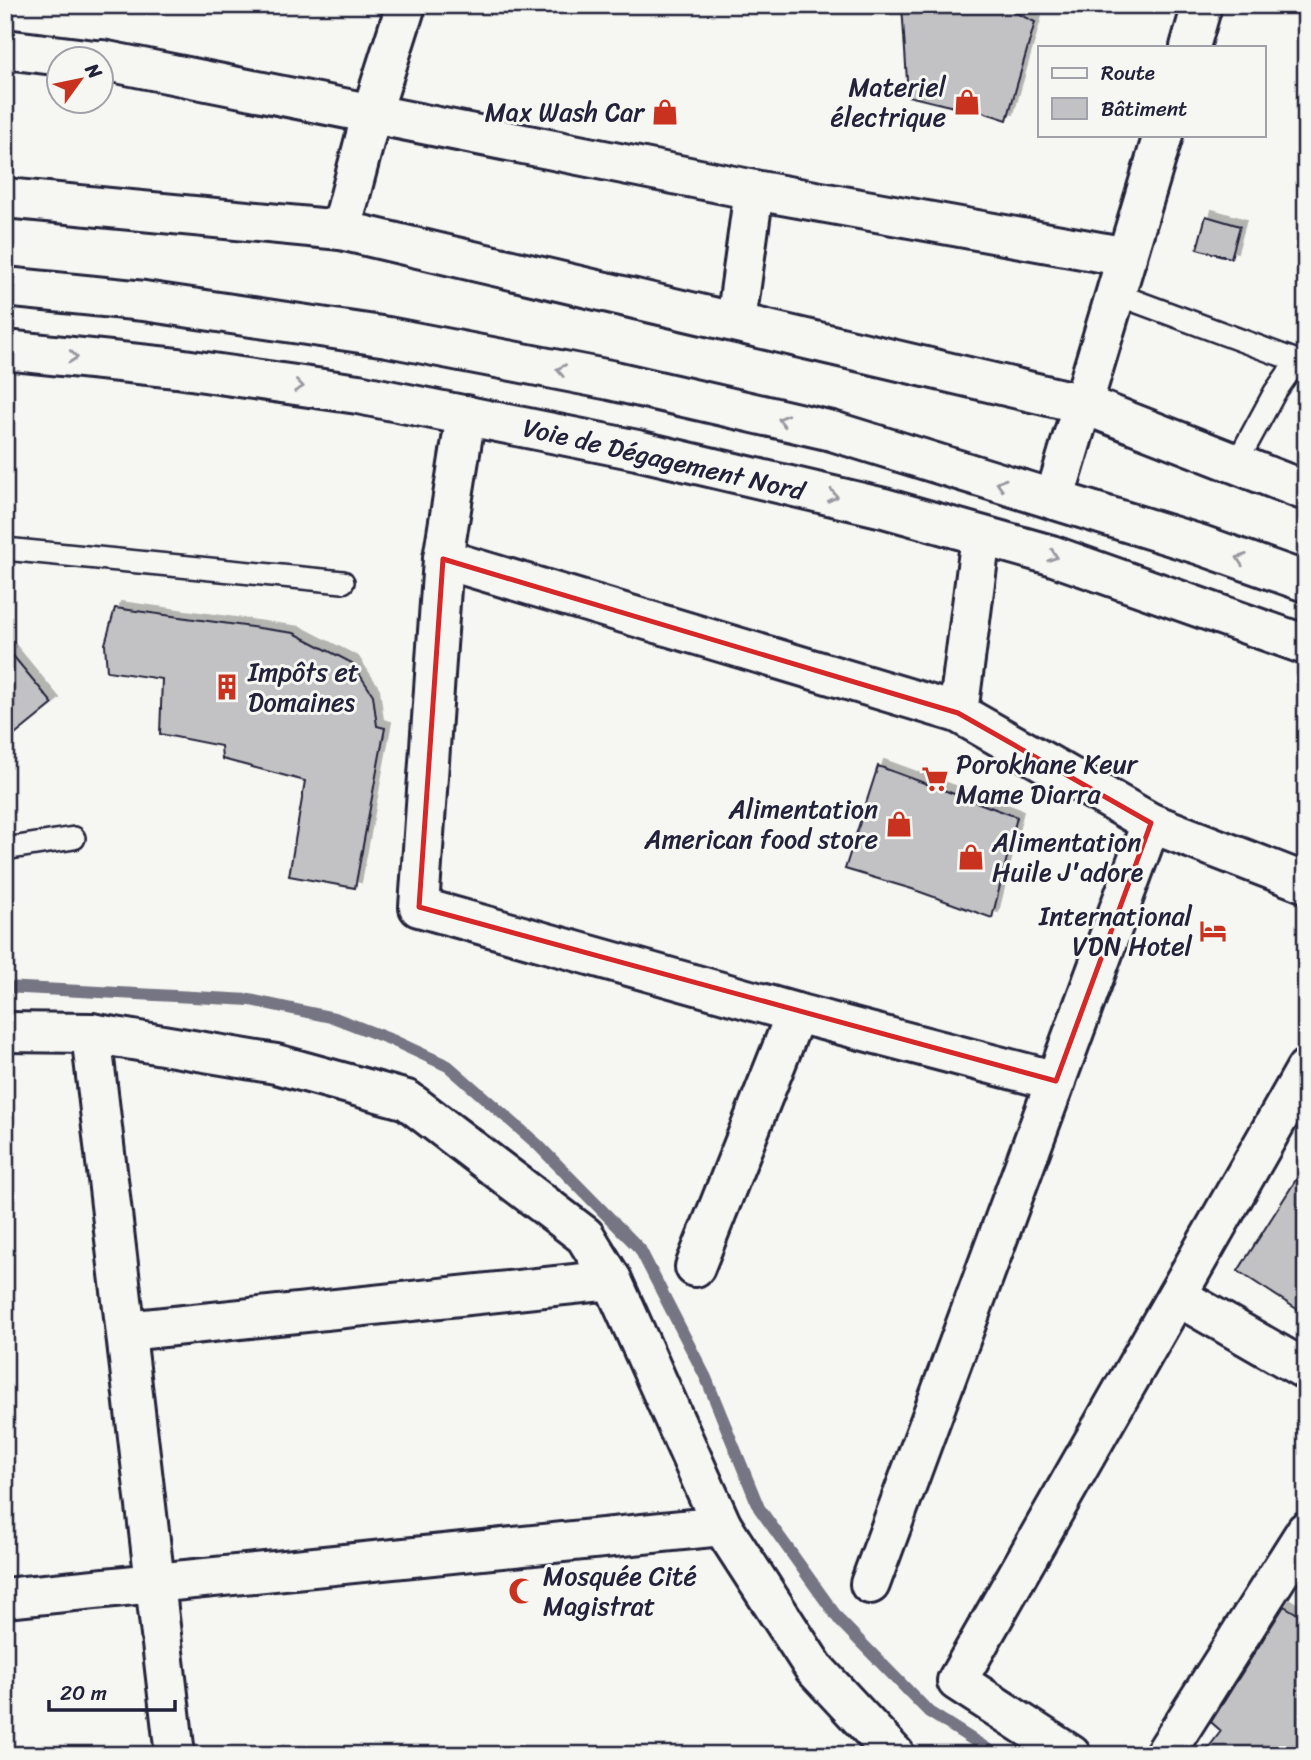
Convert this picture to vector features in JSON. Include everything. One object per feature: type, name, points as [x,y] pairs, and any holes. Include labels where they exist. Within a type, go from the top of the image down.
[{"type":"main road","points":[[341,230],[372,112],[406,5]]},
{"type":"main road","points":[[1190,46],[1202,5]]},
{"type":"main road","points":[[5,49],[46,54]]},
{"type":"main road","points":[[116,63],[754,190],[1127,257]]},
{"type":"main road","points":[[1054,500],[1163,136]]},
{"type":"main road","points":[[736,322],[754,190]]},
{"type":"main road","points":[[5,198],[341,230],[1083,404],[1306,492]]},
{"type":"main road","points":[[5,287],[144,301],[375,335],[610,380],[832,431],[1201,545],[1306,582]]},
{"type":"main road","name":"Voie de Dégagement Nord","points":[[5,349],[177,368],[358,394],[651,453],[884,508],[1051,555],[1306,645]]},
{"type":"main road","points":[[466,415],[443,559],[419,907],[796,1013],[1056,1081]]},
{"type":"main road","points":[[958,713],[981,536]]},
{"type":"main road","points":[[443,559],[958,713],[1151,823],[1306,883]]},
{"type":"main road","points":[[870,1584],[1151,823]]},
{"type":"main road","points":[[695,1267],[796,1013]]},
{"type":"main road","points":[[5,1032],[91,1033],[276,1064],[407,1100],[586,1236],[612,1280],[722,1526],[814,1668],[884,1754]]},
{"type":"main road","points":[[91,1033],[175,1755]]},
{"type":"main road","points":[[1071,1755],[957,1681],[1306,1069]]},
{"type":"main road","points":[[126,1331],[612,1280]]},
{"type":"main road","points":[[1177,1296],[1306,1370]]},
{"type":"main road","points":[[5,1598],[722,1526]]},
{"type":"main road","points":[[1164,1755],[1306,1531]]},
{"type":"lane","points":[[1116,294],[1301,362],[1275,392],[1236,464]]},
{"type":"lane","points":[[5,549],[343,582]]},
{"type":"lane","points":[[5,849],[74,838]]},
{"type":"highlighted area","points":[[443,559],[958,713],[1151,823],[1056,1081],[419,907]]},
{"type":"building","points":[[902,5],[1018,5],[1016,13],[1035,22],[1007,120],[955,103],[954,107],[908,96]]},
{"type":"building","points":[[1206,216],[1240,226],[1231,258],[1197,249]]},
{"type":"building","points":[[115,608],[294,633],[352,663],[373,695],[377,726],[385,728],[355,888],[289,876],[305,781],[222,759],[221,746],[160,734],[162,679],[107,671],[105,644]]},
{"type":"building","points":[[5,646],[53,704],[5,743]]},
{"type":"building","points":[[878,766],[1017,817],[992,918],[912,889],[845,869]]},
{"type":"building","points":[[1306,1164],[1306,1315],[1238,1271]]},
{"type":"building","points":[[1284,1606],[1306,1619],[1306,1755],[1203,1755],[1221,1731],[1211,1722]]},
{"type":"waterway","points":[[5,987],[250,1000],[335,1018],[448,1066],[537,1144],[640,1249],[706,1378],[759,1508],[840,1621],[929,1712],[997,1755]]},
{"type":"place","name":"Materiel électrique","points":[[967,102]]},
{"type":"place","name":"Max Wash Car","points":[[665,112]]},
{"type":"place","name":"Impôts et Domaines","points":[[227,687]]},
{"type":"place","name":"Porokhane Keur Mame Diarra","points":[[935,779]]},
{"type":"place","name":"Alimentation American food store","points":[[899,824]]},
{"type":"place","name":"Alimentation Huile J'adore","points":[[971,857]]},
{"type":"place","name":"International VDN Hotel","points":[[1213,931]]},
{"type":"place","name":"Mosquée Cité Magistrat","points":[[522,1591]]}]
